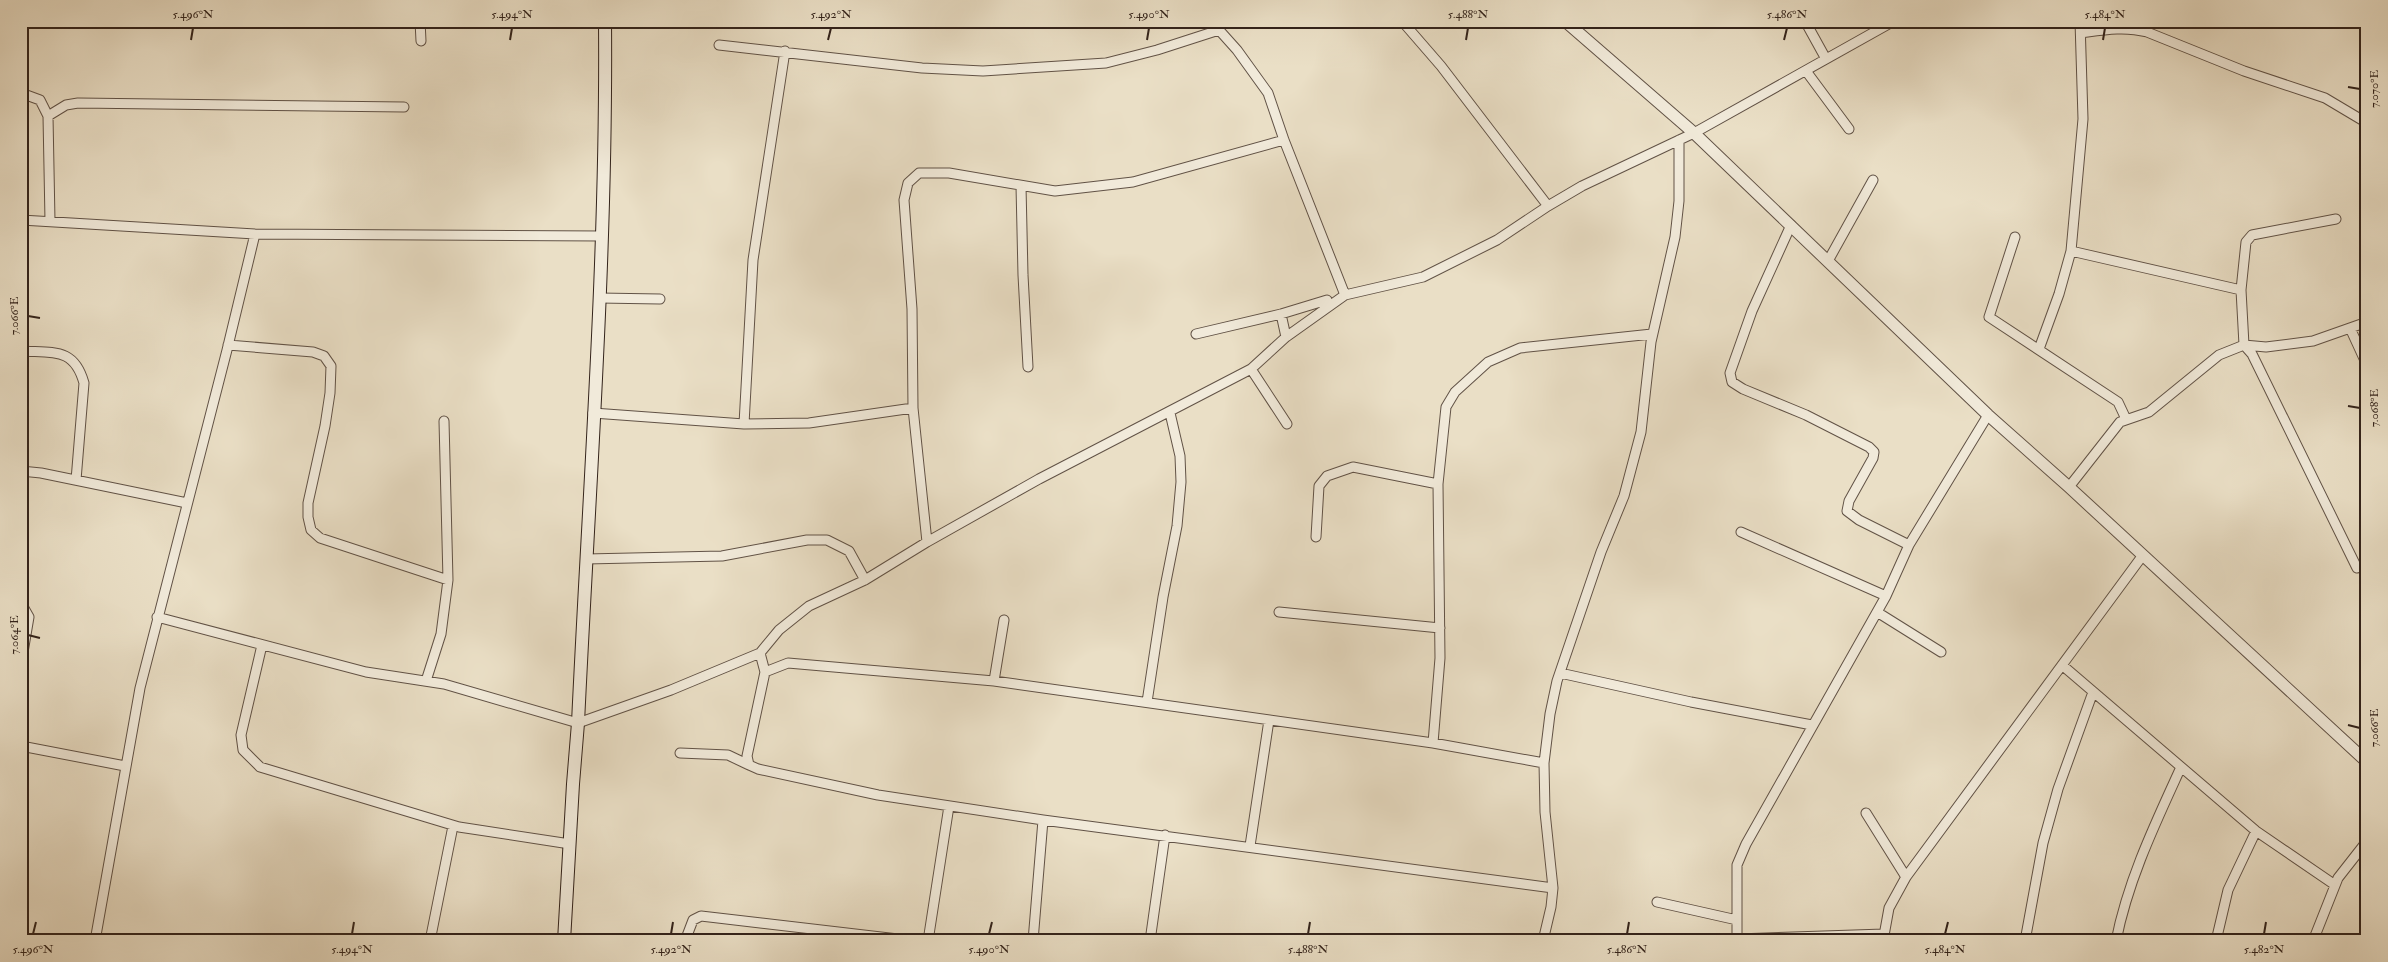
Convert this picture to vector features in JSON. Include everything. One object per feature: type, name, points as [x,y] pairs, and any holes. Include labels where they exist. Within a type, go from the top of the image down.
[{"type":"main road","points":[[564,941],[578,723],[602,236],[606,119],[605,21]]},
{"type":"street","points":[[420,21],[421,41]]},
{"type":"street","points":[[1211,21],[1237,50],[1268,93],[1284,140],[1345,295]]},
{"type":"street","points":[[1402,21],[1441,66],[1548,206]]},
{"type":"street","points":[[1565,21],[1694,132],[1988,415],[2069,487],[2367,762]]},
{"type":"street","points":[[1805,21],[1826,59]]},
{"type":"street","points":[[157,617],[366,672],[444,684],[578,723],[671,690],[760,653],[779,630],[809,606],[865,580],[926,542],[1039,479],[1170,413],[1251,369],[1286,338],[1345,295],[1423,277],[1498,240],[1548,206],[1582,186],[1679,140],[1894,21]]},
{"type":"street","points":[[2039,349],[2059,294],[2071,251],[2083,119],[2080,21]]},
{"type":"street","points":[[2081,33],[2117,28],[2133,28],[2147,32],[2244,71],[2325,98],[2367,123]]},
{"type":"street","points":[[719,45],[922,68],[983,70],[1106,63],[1157,50],[1219,30]]},
{"type":"street","points":[[744,424],[753,260],[785,51]]},
{"type":"street","points":[[1806,70],[1849,128]]},
{"type":"street","points":[[21,93],[40,100],[48,116],[50,222]]},
{"type":"street","points":[[48,116],[66,105],[78,103],[404,107]]},
{"type":"street","points":[[926,542],[913,408],[912,309],[904,200],[908,183],[919,173],[949,173],[1055,191],[1133,182],[1284,140]]},
{"type":"street","points":[[1543,941],[1551,907],[1553,888],[1545,812],[1544,762],[1550,714],[1560,673],[1628,478],[1641,432],[1652,334],[1675,237],[1679,201],[1679,140]]},
{"type":"street","points":[[1828,261],[1873,180]]},
{"type":"street","points":[[1021,186],[1022,275],[1028,367]]},
{"type":"street","points":[[2336,219],[2252,235],[2246,242],[2241,290],[2244,345],[2252,354],[2357,568]]},
{"type":"street","points":[[21,220],[255,234],[602,236]]},
{"type":"street","points":[[1791,225],[1752,311],[1730,373],[1732,382],[1743,389],[1806,415],[1869,447],[1874,452],[1873,458],[1848,501],[1847,511],[1851,516],[1909,545]]},
{"type":"street","points":[[95,941],[140,688],[255,234]]},
{"type":"street","points":[[2015,237],[1989,317],[2118,402],[2126,419]]},
{"type":"street","points":[[2071,251],[2114,259],[2241,290]]},
{"type":"street","points":[[599,298],[660,299]]},
{"type":"street","points":[[1196,334],[1281,314],[1326,300]]},
{"type":"street","points":[[1281,314],[1286,338]]},
{"type":"street","points":[[2069,487],[2120,422],[2149,412],[2219,355],[2244,345],[2266,347],[2313,341],[2367,322]]},
{"type":"street","points":[[2350,328],[2367,365]]},
{"type":"street","points":[[1433,743],[1440,658],[1438,484],[1446,407],[1455,392],[1488,362],[1520,348],[1533,345],[1652,334]]},
{"type":"street","points":[[228,345],[313,352],[324,356],[331,366],[330,392],[325,426],[308,504],[311,530],[320,538],[448,580]]},
{"type":"street","points":[[21,351],[57,353],[70,358],[80,368],[84,383],[76,480]]},
{"type":"street","points":[[1251,369],[1287,424]]},
{"type":"street","points":[[593,413],[744,424],[809,423],[913,408]]},
{"type":"street","points":[[1147,702],[1163,597],[1177,526],[1181,482],[1180,456],[1170,413]]},
{"type":"street","points":[[1988,415],[1909,545],[1886,596],[1746,844],[1737,864],[1737,940],[1883,937],[1889,908],[1906,877],[2143,555]]},
{"type":"street","points":[[426,682],[441,634],[448,580],[444,422]]},
{"type":"street","points":[[1316,537],[1319,486],[1326,476],[1353,468],[1438,484]]},
{"type":"street","points":[[21,471],[76,480],[188,503]]},
{"type":"street","points":[[1741,532],[1886,596]]},
{"type":"street","points":[[586,559],[722,556],[807,540],[827,540],[849,551],[865,580]]},
{"type":"street","points":[[21,603],[28,617],[21,664]]},
{"type":"street","points":[[1279,612],[1440,628]]},
{"type":"street","points":[[1877,612],[1941,652]]},
{"type":"street","points":[[994,681],[1004,620]]},
{"type":"street","points":[[262,645],[241,735],[242,750],[260,767],[453,826],[570,844]]},
{"type":"street","points":[[749,764],[748,750],[765,672],[760,653]]},
{"type":"street","points":[[765,672],[788,663],[994,681],[1433,743],[1544,762]]},
{"type":"street","points":[[2062,665],[2256,831],[2336,885]]},
{"type":"street","points":[[1560,673],[1691,702],[1812,725]]},
{"type":"street","points":[[2025,941],[2043,843],[2058,789],[2093,692]]},
{"type":"street","points":[[1250,846],[1269,720]]},
{"type":"street","points":[[21,746],[126,766]]},
{"type":"street","points":[[680,753],[728,755],[758,769],[878,795],[949,806],[1553,888]]},
{"type":"street","points":[[2116,941],[2128,892],[2150,833],[2181,767]]},
{"type":"street","points":[[928,941],[949,806]]},
{"type":"street","points":[[1866,812],[1906,877]]},
{"type":"street","points":[[1033,941],[1043,820]]},
{"type":"street","points":[[430,941],[453,826]]},
{"type":"street","points":[[2216,941],[2228,890],[2256,831]]},
{"type":"street","points":[[1150,941],[1165,835]]},
{"type":"street","points":[[2314,941],[2338,878],[2367,841]]},
{"type":"street","points":[[1657,902],[1737,920]]},
{"type":"street","points":[[685,941],[693,920],[701,916],[915,941]]}]
